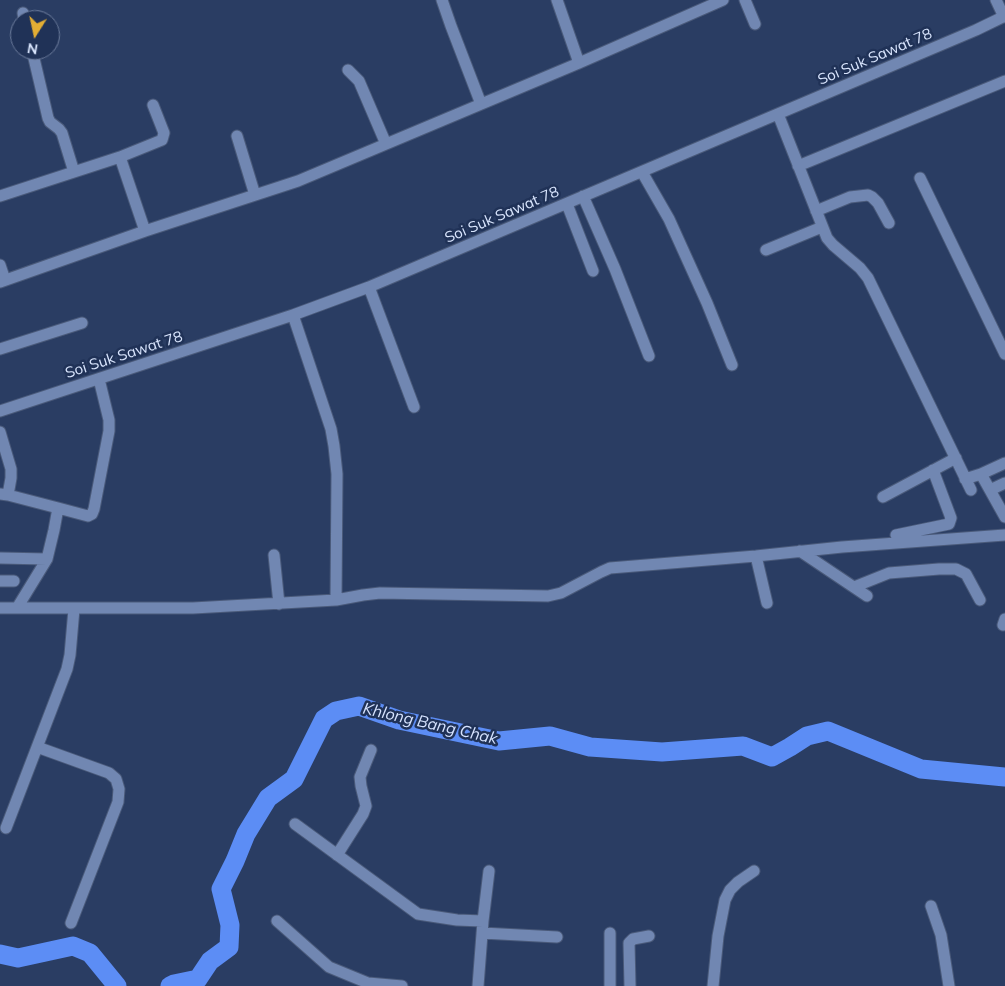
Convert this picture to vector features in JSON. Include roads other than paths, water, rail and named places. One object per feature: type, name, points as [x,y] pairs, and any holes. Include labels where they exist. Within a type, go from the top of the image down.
[{"type":"street","points":[[442,0],[450,26],[481,104]]},
{"type":"street","points":[[557,0],[579,63]]},
{"type":"street","points":[[0,265],[3,281],[145,231],[298,181],[579,63],[701,4],[723,0]]},
{"type":"street","points":[[745,0],[755,24]]},
{"type":"street","points":[[996,0],[1005,17]]},
{"type":"street","name":"Soi Suk Sawat 78","points":[[0,411],[293,315],[369,287],[1005,17]]},
{"type":"street","points":[[34,60],[48,118],[62,133],[74,172]]},
{"type":"street","points":[[348,70],[359,81],[386,144]]},
{"type":"street","points":[[798,166],[1005,81]]},
{"type":"street","points":[[0,196],[120,157],[162,140],[164,133],[152,105]]},
{"type":"street","points":[[778,114],[827,238],[860,268],[868,278],[971,490]]},
{"type":"street","points":[[237,136],[255,195]]},
{"type":"street","points":[[120,157],[145,231]]},
{"type":"street","points":[[642,172],[669,219],[707,303],[732,365]]},
{"type":"street","points":[[920,178],[1005,354]]},
{"type":"street","points":[[584,196],[649,356]]},
{"type":"street","points":[[816,211],[850,197],[868,196],[878,203],[890,223]]},
{"type":"street","points":[[566,204],[593,271]]},
{"type":"street","points":[[766,250],[822,227]]},
{"type":"street","points":[[369,287],[414,407]]},
{"type":"street","points":[[293,315],[331,430],[334,446],[337,474],[336,600]]},
{"type":"street","points":[[0,349],[82,323]]},
{"type":"street","points":[[0,432],[11,478],[4,494],[88,516],[92,514],[109,431],[109,420],[99,378]]},
{"type":"street","points":[[883,497],[956,458]]},
{"type":"street","points":[[965,479],[1005,463]]},
{"type":"street","points":[[896,535],[949,524],[951,518],[933,470]]},
{"type":"street","points":[[981,474],[1004,514]]},
{"type":"street","points":[[990,490],[1005,483]]},
{"type":"street","points":[[17,608],[47,559],[58,508]]},
{"type":"street","points":[[0,608],[193,608],[336,600],[380,593],[548,596],[560,593],[610,568],[842,547],[1005,535]]},
{"type":"street","points":[[800,551],[867,596]]},
{"type":"street","points":[[274,555],[279,604]]},
{"type":"street","points":[[756,556],[767,602]]},
{"type":"street","points":[[0,558],[47,559]]},
{"type":"street","points":[[854,588],[889,573],[956,569],[966,574],[980,600]]},
{"type":"street","points":[[0,581],[14,581]]},
{"type":"street","points":[[6,828],[67,669],[74,609]]},
{"type":"street","points":[[37,747],[109,773],[116,779],[119,789],[118,802],[71,922]]},
{"type":"street","points":[[338,855],[366,806],[360,778],[371,750]]},
{"type":"street","points":[[296,824],[418,914],[458,920],[483,921]]},
{"type":"street","points":[[478,986],[489,871]]},
{"type":"street","points":[[713,986],[718,936],[725,900],[730,890],[754,871]]},
{"type":"street","points":[[931,906],[941,935],[949,986]]},
{"type":"street","points":[[277,920],[329,967],[368,983],[402,986]]},
{"type":"street","points":[[482,933],[557,937]]},
{"type":"street","points":[[610,933],[610,986]]},
{"type":"street","points":[[630,986],[629,943],[633,939],[649,936]]},
{"type":"waterway","name":"Khlong Bang Chak","points":[[170,986],[198,979],[210,961],[229,947],[230,925],[221,889],[246,834],[268,798],[294,779],[324,719],[336,711],[359,706],[399,720],[499,741],[550,736],[590,747],[662,752],[743,746],[772,757],[807,736],[828,731],[921,769],[1005,777]]},
{"type":"waterway","name":"Khlong Bang Chak","points":[[0,954],[18,958],[73,946],[90,953],[117,986]]}]
